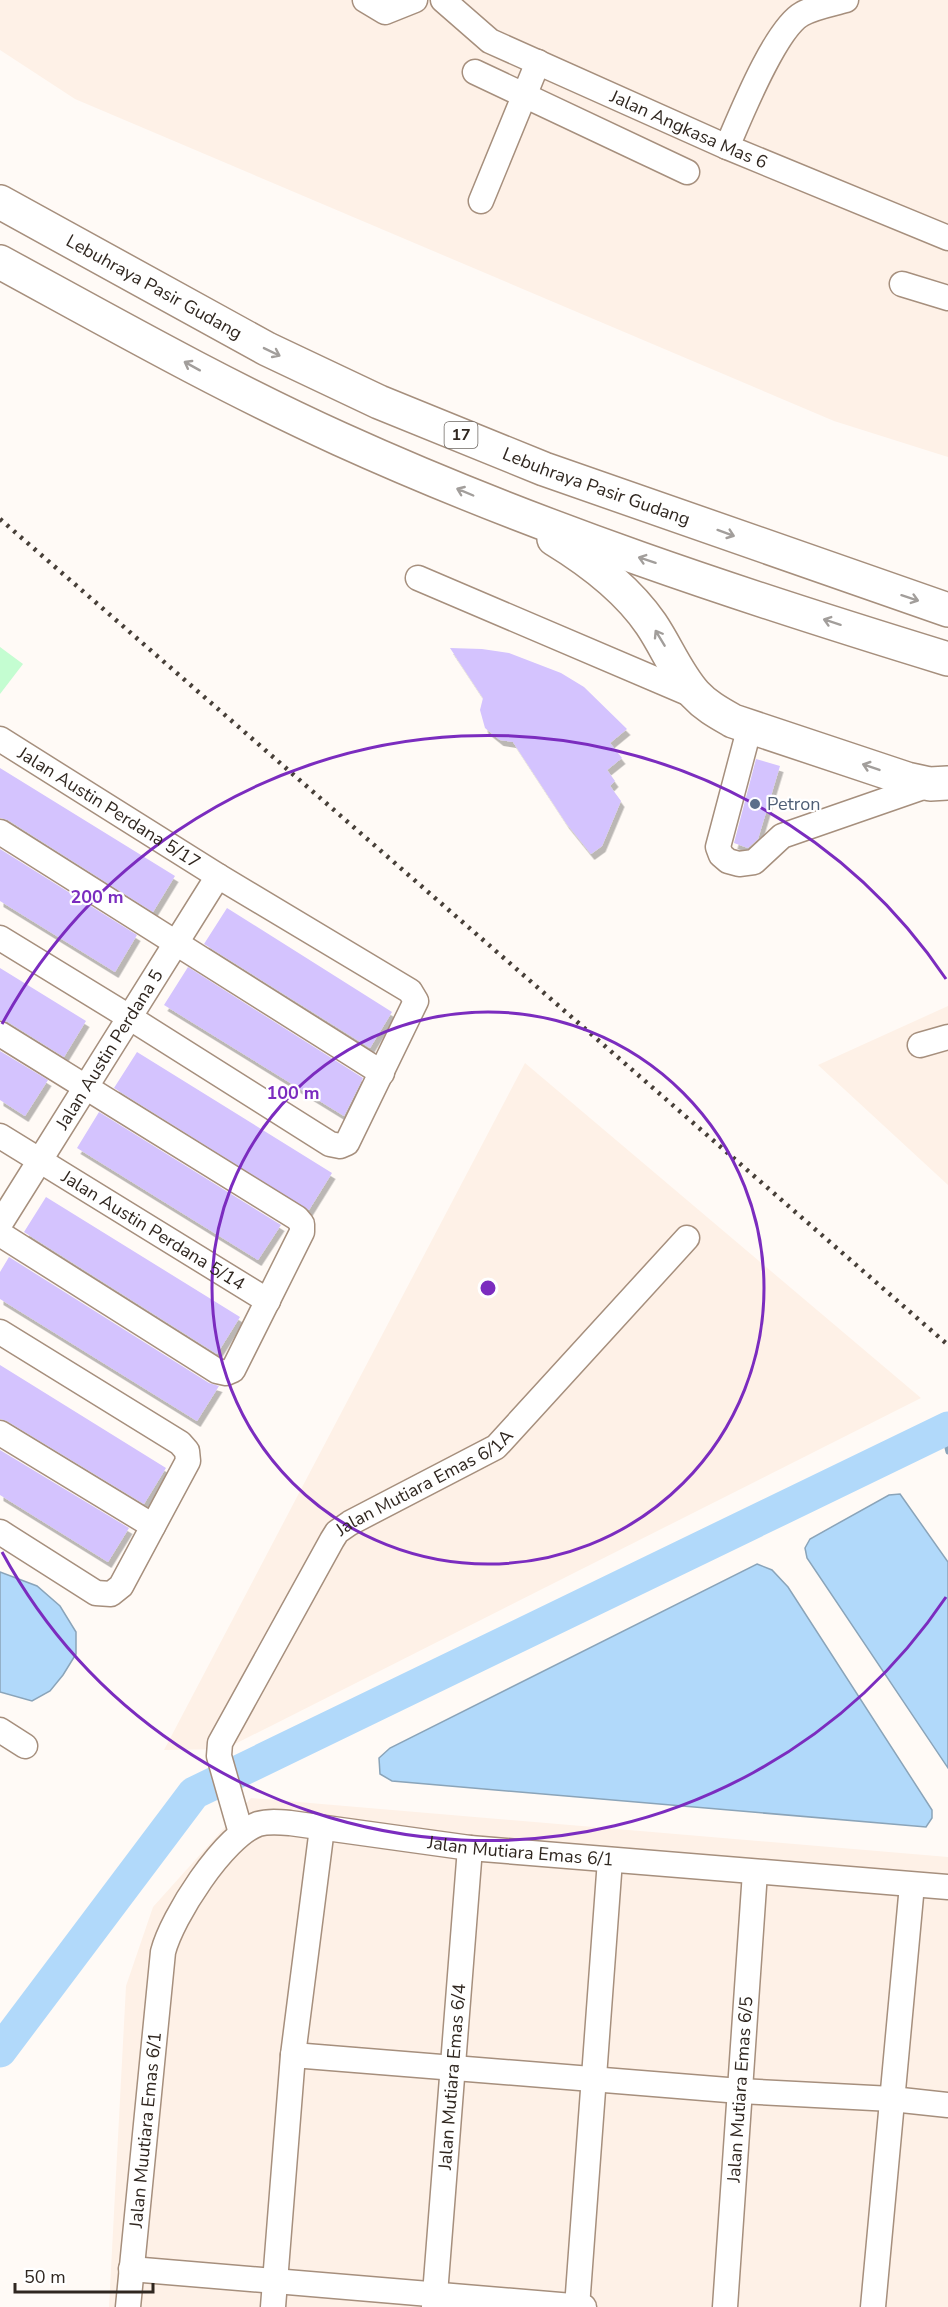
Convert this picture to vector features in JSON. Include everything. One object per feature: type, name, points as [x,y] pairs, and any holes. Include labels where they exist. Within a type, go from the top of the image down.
[{"type":"highway","name":"Lebuhraya Pasir Gudang","points":[[0,202],[267,349],[379,402],[544,468],[948,610]]},
{"type":"highway","points":[[0,262],[225,384],[340,439],[503,509],[626,553],[948,658]]},
{"type":"highway","points":[[503,509],[562,544],[627,595],[651,623],[694,692],[712,709],[733,721],[907,779],[941,783]]},
{"type":"street","points":[[365,0],[385,12],[415,0]]},
{"type":"street","name":"Jalan Angkasa Mas 6","points":[[443,0],[490,41],[727,147],[948,238]]},
{"type":"street","points":[[727,147],[755,83],[786,30],[801,14],[846,0]]},
{"type":"street","points":[[481,201],[538,62]]},
{"type":"street","points":[[475,72],[687,172]]},
{"type":"street","points":[[902,284],[948,298]]},
{"type":"street","points":[[418,578],[699,698]]},
{"type":"street","points":[[750,726],[718,847],[721,855],[728,861],[739,864],[754,862],[782,836],[941,783]]},
{"type":"street","name":"Jalan Austin Perdana 5/17","points":[[0,739],[414,996],[416,1002],[382,1073]]},
{"type":"street","points":[[0,832],[382,1073],[347,1143],[340,1146],[330,1144],[0,938]]},
{"type":"street","name":"Jalan Austin Perdana 5","points":[[0,1224],[84,1086],[218,876]]},
{"type":"street","points":[[0,1034],[297,1218],[302,1224],[302,1232],[268,1300],[232,1370],[226,1372],[217,1371],[0,1234]]},
{"type":"street","points":[[920,1045],[948,1037]]},
{"type":"street","name":"Jalan Austin Perdana 5/14","points":[[0,1136],[268,1300]]},
{"type":"street","name":"Jalan Mutiara Emas 6/1A","points":[[241,1833],[219,1756],[220,1743],[337,1532],[350,1523],[496,1447],[687,1238]]},
{"type":"street","points":[[0,1332],[180,1443],[187,1451],[188,1461],[121,1586],[111,1594],[96,1593],[0,1532]]},
{"type":"street","points":[[0,1433],[153,1526]]},
{"type":"street","points":[[0,1730],[25,1746]]},
{"type":"street","name":"Jalan Mutiara Emas 6/1","points":[[163,1952],[175,1921],[211,1866],[241,1833],[259,1824],[270,1822],[470,1848],[948,1887]]},
{"type":"street","points":[[273,2307],[293,2055],[322,1828]]},
{"type":"street","name":"Jalan Mutiara Emas 6/4","points":[[434,2301],[470,1848]]},
{"type":"street","points":[[577,2307],[610,1860]]},
{"type":"street","name":"Jalan Mutiara Emas 6/5","points":[[725,2307],[756,1872]]},
{"type":"street","points":[[873,2307],[912,1885]]},
{"type":"street","name":"Jalan Muutiara Emas 6/1","points":[[128,2307],[163,1952]]},
{"type":"street","points":[[293,2055],[740,2091],[892,2099],[948,2105]]},
{"type":"street","points":[[131,2269],[274,2282],[434,2301],[584,2307]]},
{"type":"shaded area","points":[[0,0],[948,0],[948,457],[834,421],[75,99],[0,50]]},
{"type":"shaded area","points":[[948,1006],[948,1185],[818,1065]]},
{"type":"shaded area","points":[[525,1063],[921,1398],[225,1749],[164,1750]]},
{"type":"shaded area","points":[[251,1798],[948,1857],[948,2307],[109,2307],[126,1986],[153,1907]]},
{"type":"green space","points":[[0,647],[23,664],[0,694]]},
{"type":"water","points":[[900,1494],[948,1562],[948,1768],[807,1558],[805,1548],[810,1539],[889,1495]]},
{"type":"water","points":[[757,1564],[772,1570],[788,1587],[932,1810],[932,1818],[926,1827],[392,1781],[380,1774],[379,1758],[390,1748]]},
{"type":"water","points":[[0,1572],[37,1586],[60,1606],[76,1632],[76,1654],[63,1675],[50,1691],[32,1701],[0,1692]]},
{"type":"building","points":[[450,648],[509,653],[561,673],[584,687],[627,729],[610,743],[622,758],[607,770],[615,781],[610,786],[621,801],[602,846],[591,854],[566,823],[513,742],[500,740],[485,728],[480,710],[483,698]]},
{"type":"building","name":"Petron","points":[[756,759],[780,766],[758,839],[748,848],[734,843]]},
{"type":"building","points":[[0,768],[175,876],[153,912],[8,820],[0,818]]},
{"type":"building","points":[[0,849],[137,935],[115,972],[0,901]]},
{"type":"building","points":[[227,908],[392,1012],[370,1048],[204,944]]},
{"type":"building","points":[[188,967],[363,1078],[344,1116],[164,1005]]},
{"type":"building","points":[[0,968],[86,1021],[64,1057],[8,1022],[0,1020]]},
{"type":"building","points":[[0,1051],[48,1080],[25,1116],[0,1100]]},
{"type":"building","points":[[137,1052],[332,1173],[309,1210],[114,1088]]},
{"type":"building","points":[[99,1112],[281,1225],[258,1260],[77,1148]]},
{"type":"building","points":[[46,1197],[240,1317],[217,1354],[24,1232]]},
{"type":"building","points":[[9,1257],[209,1383],[219,1386],[197,1421],[0,1299],[0,1272]]},
{"type":"building","points":[[0,1365],[166,1468],[144,1504],[7,1421],[0,1419]]},
{"type":"building","points":[[0,1450],[129,1528],[108,1562],[0,1495]]},
{"type":"waterway","points":[[0,2051],[194,1793],[948,1428]]},
{"type":"waterway","points":[[943,1431],[948,1452]]},
{"type":"railway","points":[[0,519],[948,1345]]},
{"type":"place","name":"Petron","points":[[755,804]]}]
